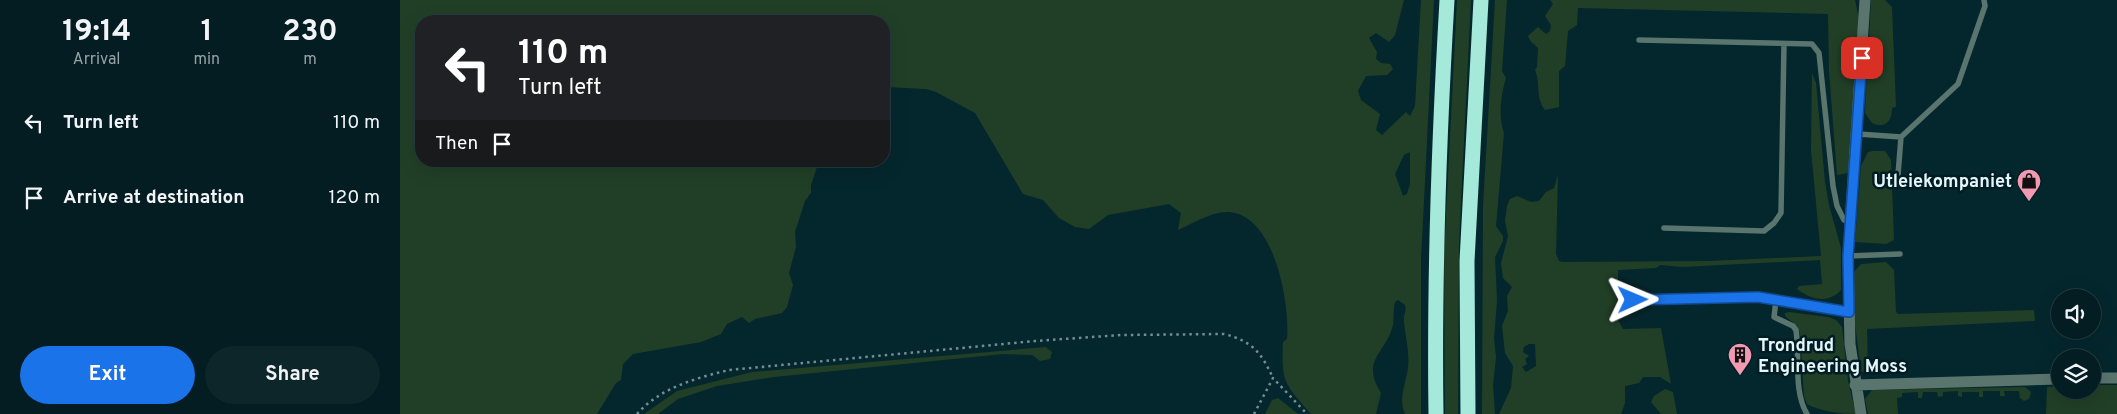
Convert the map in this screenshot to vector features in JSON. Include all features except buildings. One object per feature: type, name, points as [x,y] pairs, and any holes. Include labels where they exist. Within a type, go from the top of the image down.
[{"type":"highway","points":[[1436,414],[1434,298],[1439,135],[1447,0]]},
{"type":"highway","points":[[1468,414],[1467,261],[1481,0]]},
{"type":"street","points":[[1861,414],[1850,344],[1848,256],[1858,134],[1865,0]]},
{"type":"street","points":[[2101,378],[2117,378]]},
{"type":"street","points":[[1855,385],[2051,379]]},
{"type":"lane","points":[[1898,175],[1901,137],[1958,84],[1985,6],[1984,0]]},
{"type":"lane","points":[[1638,40],[1812,44],[1819,53],[1833,186],[1837,206],[1844,220],[1851,223]]},
{"type":"lane","points":[[1664,228],[1764,231],[1774,224],[1781,213],[1784,44]]},
{"type":"lane","points":[[1858,134],[1901,137]]},
{"type":"lane","points":[[1848,256],[1900,254]]},
{"type":"lane","points":[[1633,300],[1758,297],[1849,312]]},
{"type":"lane","points":[[1776,300],[1774,317],[1796,330],[1800,394],[1802,406],[1807,414]]},
{"type":"path","points":[[637,414],[645,405],[675,387],[729,370],[1121,335],[1224,334],[1248,342],[1261,355],[1272,378],[1307,414]]},
{"type":"path","points":[[1254,414],[1272,378]]},
{"type":"green space","points":[[400,0],[1404,0],[1395,35],[1389,42],[1376,33],[1369,38],[1377,52],[1376,59],[1381,63],[1390,64],[1393,69],[1387,75],[1366,76],[1358,91],[1361,100],[1380,114],[1376,130],[1382,135],[1406,112],[1410,116],[1415,106],[1421,0],[1434,0],[1421,261],[1421,414],[1405,414],[1402,403],[1408,362],[1404,319],[1405,305],[1398,300],[1395,302],[1390,335],[1376,357],[1374,364],[1375,382],[1381,393],[1376,414],[1311,414],[1290,389],[1284,375],[1283,342],[1287,339],[1286,305],[1276,264],[1268,244],[1258,228],[1245,217],[1223,212],[1178,230],[1181,213],[1169,204],[1108,215],[1089,229],[1075,227],[1059,218],[1043,200],[1023,194],[975,113],[936,92],[926,89],[890,87],[890,15],[415,15],[415,167],[817,167],[811,185],[811,193],[805,201],[795,232],[796,247],[789,273],[793,285],[787,307],[782,313],[755,319],[749,323],[742,317],[727,324],[721,334],[701,342],[633,354],[623,364],[621,380],[616,383],[597,414],[400,414]],"holes":[[[1410,152],[1410,184],[1407,194],[1403,196],[1395,174],[1404,155]]]},
{"type":"green space","points":[[1457,0],[1471,0],[1459,242],[1458,414],[1445,414],[1444,254]]},
{"type":"green space","points":[[1495,0],[1507,0],[1502,71],[1506,78],[1501,112],[1504,133],[1496,226],[1503,236],[1503,241],[1495,257],[1497,301],[1494,338],[1496,357],[1493,385],[1495,414],[1482,414],[1483,206]]},
{"type":"green space","points":[[1550,0],[1855,0],[1859,19],[1849,173],[1837,175],[1829,71],[1828,14],[1578,8],[1577,25],[1568,31],[1565,66],[1559,71],[1559,107],[1545,110],[1540,100],[1535,70],[1537,67],[1538,48],[1531,42],[1528,36],[1538,27],[1546,34],[1550,31],[1551,25],[1545,16],[1553,4]]},
{"type":"green space","points":[[1871,0],[1885,0],[1892,7],[1896,107],[1892,108],[1891,117],[1887,123],[1881,125],[1872,123],[1865,113]]},
{"type":"green space","points":[[1812,73],[1816,83],[1825,182],[1829,205],[1841,248],[1841,290],[1831,297],[1820,299],[1808,296],[1797,289],[1799,286],[1822,284],[1820,260],[1682,267],[1660,265],[1656,268],[1618,270],[1618,320],[1623,329],[1661,328],[1671,384],[1660,377],[1643,377],[1639,383],[1625,386],[1625,403],[1621,414],[1499,414],[1511,388],[1513,366],[1505,353],[1502,326],[1508,311],[1507,296],[1512,287],[1503,278],[1501,263],[1508,236],[1505,221],[1510,199],[1517,196],[1531,202],[1539,201],[1546,192],[1554,188],[1558,175],[1556,254],[1559,261],[1562,262],[1709,261],[1821,256],[1811,150]],"holes":[[[1529,344],[1535,344],[1536,366],[1526,372],[1522,367],[1527,364],[1525,359],[1529,356],[1523,352],[1524,347]]]},
{"type":"green space","points":[[1885,151],[1891,160],[1894,240],[1886,244],[1855,242],[1861,166],[1868,152]]},
{"type":"green space","points":[[1886,262],[1894,270],[1896,312],[1898,314],[2034,310],[2035,321],[1867,329],[1868,370],[1863,372],[1861,371],[1854,316],[1854,272],[1861,264]]},
{"type":"green space","points":[[1785,313],[1828,317],[1836,320],[1842,327],[1848,381],[1856,414],[1831,412],[1807,404],[1804,396],[1800,333],[1797,326],[1785,316]]},
{"type":"green space","points":[[1046,347],[1052,352],[1050,359],[1040,361],[1032,355],[1003,354],[774,377],[717,386],[678,399],[658,414],[644,414],[677,391],[752,372]]},
{"type":"green space","points":[[2101,385],[2117,385],[2117,414],[2046,414],[2047,387],[2051,387],[2051,399],[2101,399]]},
{"type":"green space","points":[[2025,387],[2031,392],[2029,399],[2024,401],[2020,398],[2019,391],[2004,391],[2005,396],[2000,396],[2000,391],[1983,391],[1983,397],[1979,397],[1979,392],[1962,392],[1962,397],[1958,396],[1958,391],[1943,392],[1943,396],[1938,397],[1937,392],[1923,392],[1922,398],[1918,398],[1918,392],[1902,393],[1902,397],[1897,398],[1898,414],[1868,414],[1865,399],[1872,390]]},
{"type":"green space","points":[[1665,389],[1673,392],[1677,414],[1661,414],[1651,402],[1654,396]]},
{"type":"green space","points":[[1278,398],[1298,414],[1265,414],[1272,400]]},
{"type":"place","name":"Utleiekompaniet","points":[[2029,202]]},
{"type":"place","name":"Trondrud Engineering Moss","points":[[1740,376]]},
{"type":"route","points":[[1633,300],[1758,297],[1849,312],[1848,256],[1862,58]]}]
